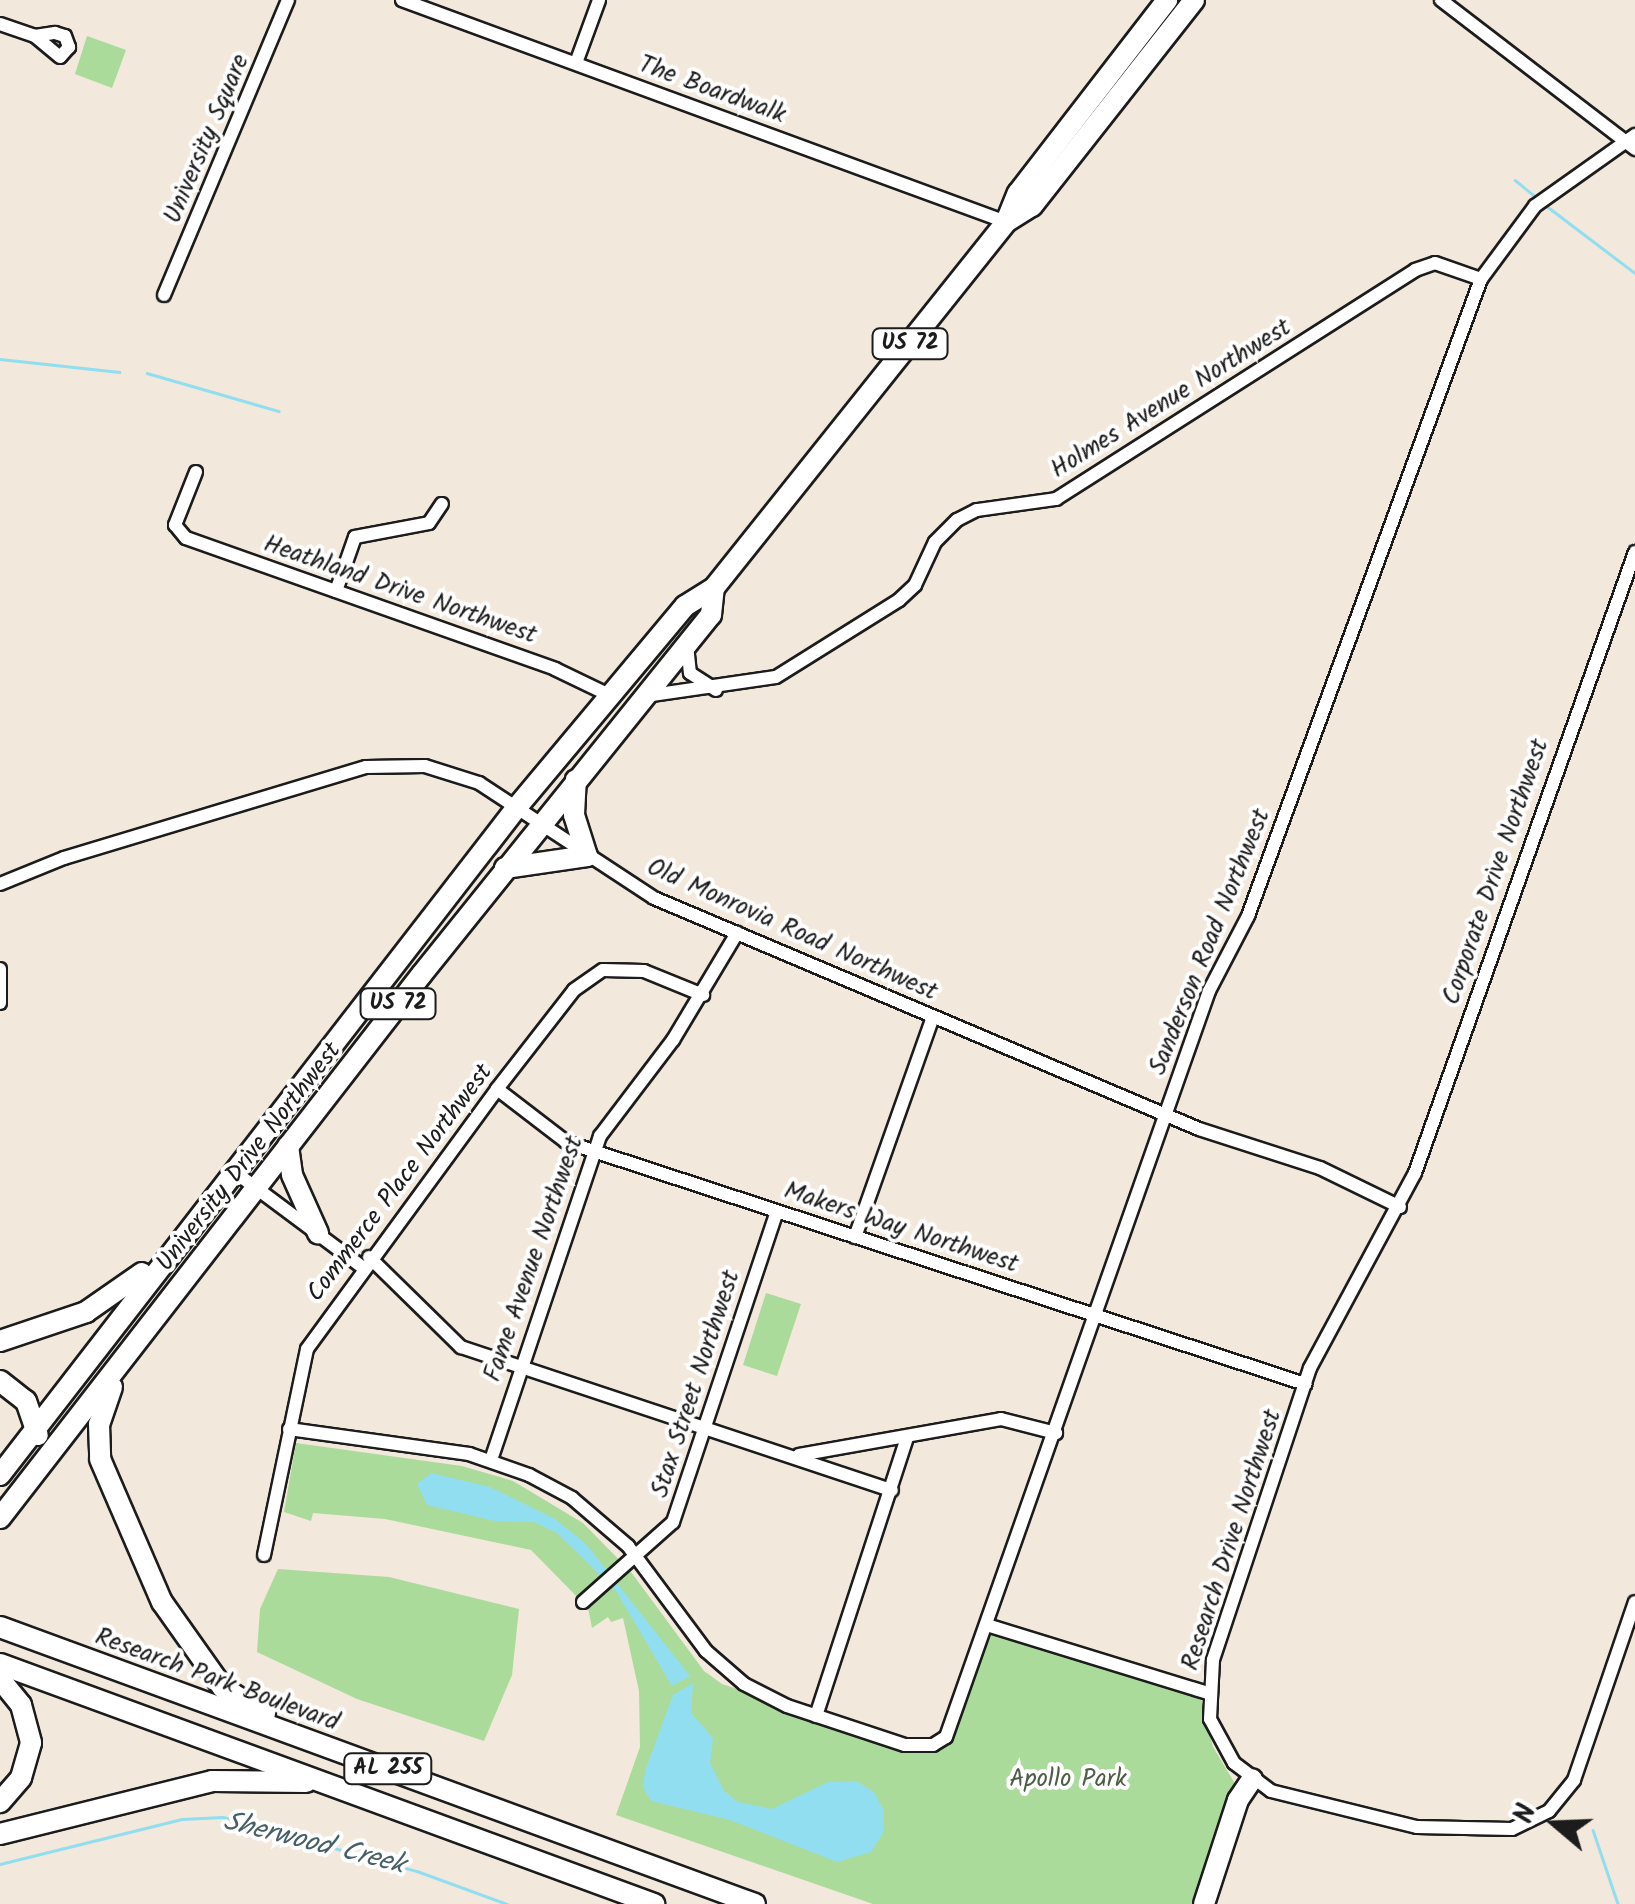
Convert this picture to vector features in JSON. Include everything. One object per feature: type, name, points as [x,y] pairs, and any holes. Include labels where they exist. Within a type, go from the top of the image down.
[{"type":"highway","name":"University Drive Northwest","points":[[0,1475],[180,1237],[518,807],[685,606],[714,588],[1006,222],[1018,193],[1166,0]]},
{"type":"highway","name":"University Drive Northwest","points":[[1006,222],[1032,206],[1194,0]]},
{"type":"highway","name":"University Drive Northwest","points":[[0,1518],[505,868],[711,615],[714,588]]},
{"type":"highway","points":[[505,868],[587,856],[574,815],[576,778]]},
{"type":"highway","points":[[288,1146],[292,1175],[318,1232]]},
{"type":"highway","points":[[0,1341],[107,1301],[180,1237]]},
{"type":"highway","points":[[116,1371],[99,1424],[100,1459],[169,1614],[223,1688],[314,1742]]},
{"type":"highway","points":[[0,1381],[26,1400],[39,1426],[36,1472]]},
{"type":"highway","name":"Research Park Boulevard","points":[[0,1628],[755,1904]]},
{"type":"highway","name":"AL 255","points":[[0,1664],[336,1784],[654,1904]]},
{"type":"highway","points":[[0,1679],[21,1705],[31,1743],[22,1778],[0,1802]]},
{"type":"highway","points":[[1204,1904],[1238,1800],[1252,1779]]},
{"type":"highway","points":[[0,1834],[212,1781],[336,1784]]},
{"type":"street","name":"University Square","points":[[164,294],[288,0]]},
{"type":"street","name":"The Boardwalk","points":[[402,0],[1006,222]]},
{"type":"street","points":[[576,63],[599,0]]},
{"type":"street","points":[[1441,0],[1632,142],[1536,206],[1482,278]]},
{"type":"street","points":[[0,24],[36,36]]},
{"type":"street","name":"Holmes Avenue Northwest","points":[[645,696],[718,690],[776,677],[899,600],[915,584],[935,542],[958,520],[977,510],[1056,499],[1415,270],[1452,266],[1482,278]]},
{"type":"street","name":"Sanderson Road Northwest","points":[[816,1716],[905,1745],[934,1745],[956,1725],[1209,991],[1248,916],[1482,278]]},
{"type":"street","name":"Heathland Drive Northwest","points":[[196,472],[176,529],[204,545],[556,669],[610,696]]},
{"type":"street","points":[[336,591],[356,537],[429,522],[442,504]]},
{"type":"street","name":"Corporate Drive Northwest","points":[[1400,1207],[1635,552]]},
{"type":"street","points":[[687,644],[690,673],[718,690]]},
{"type":"street","name":"Old Monrovia Road Northwest","points":[[0,884],[82,852],[366,767],[424,766],[478,784],[654,898],[1166,1114],[1320,1168],[1400,1207]]},
{"type":"street","name":"Fame Avenue Northwest","points":[[491,1460],[594,1151],[704,995],[737,933]]},
{"type":"street","points":[[0,969],[0,1003]]},
{"type":"street","name":"Commerce Place Northwest","points":[[264,1555],[304,1355],[363,1265],[574,990],[604,970],[644,971],[704,995]]},
{"type":"street","points":[[855,1237],[932,1017]]},
{"type":"street","name":"Makers Way Northwest","points":[[497,1089],[566,1142],[1305,1384]]},
{"type":"street","points":[[236,1165],[397,1291],[454,1344],[892,1490]]},
{"type":"street","name":"Research Drive Northwest","points":[[1400,1207],[1340,1303],[1305,1384],[1208,1692],[1216,1734],[1252,1779],[1311,1805],[1402,1825],[1493,1833],[1529,1823],[1574,1780],[1635,1602]]},
{"type":"street","name":"Stax Street Northwest","points":[[583,1602],[674,1522],[777,1212]]},
{"type":"street","points":[[794,1456],[1001,1419],[1056,1432]]},
{"type":"street","points":[[288,1429],[491,1460],[572,1498],[637,1557],[691,1633],[731,1674],[816,1716],[907,1437]]},
{"type":"street","points":[[990,1626],[1208,1692]]},
{"type":"green space","points":[[87,36],[126,50],[112,88],[75,74]]},
{"type":"green space","points":[[766,1293],[801,1304],[777,1376],[743,1365]]},
{"type":"green space","name":"Apollo Park","points":[[296,1443],[462,1466],[513,1481],[583,1523],[631,1572],[704,1671],[722,1684],[905,1745],[946,1737],[990,1626],[1200,1695],[1213,1747],[1237,1787],[1196,1904],[873,1904],[616,1815],[640,1747],[639,1691],[623,1618],[611,1622],[608,1617],[592,1628],[588,1608],[531,1550],[385,1519],[313,1513],[311,1521],[284,1512]]},
{"type":"green space","points":[[278,1569],[389,1577],[519,1609],[512,1675],[484,1741],[357,1699],[257,1652],[260,1609]]},
{"type":"water","points":[[431,1473],[490,1487],[555,1519],[586,1544],[690,1676],[672,1686],[616,1591],[557,1533],[534,1522],[495,1521],[427,1505],[417,1484]]},
{"type":"water","points":[[693,1683],[691,1713],[713,1738],[710,1763],[724,1791],[738,1802],[772,1809],[828,1782],[856,1781],[874,1792],[884,1811],[883,1833],[871,1852],[837,1862],[730,1820],[651,1801],[643,1787],[645,1771],[673,1695]]},
{"type":"waterway","points":[[1515,180],[1535,196]]},
{"type":"waterway","points":[[1548,207],[1635,273]]},
{"type":"waterway","points":[[0,359],[119,372]]},
{"type":"waterway","points":[[147,373],[279,411]]},
{"type":"waterway","name":"Sherwood Creek","points":[[0,1864],[182,1819],[223,1817],[417,1871],[507,1904]]},
{"type":"waterway","points":[[1593,1830],[1618,1904]]}]
